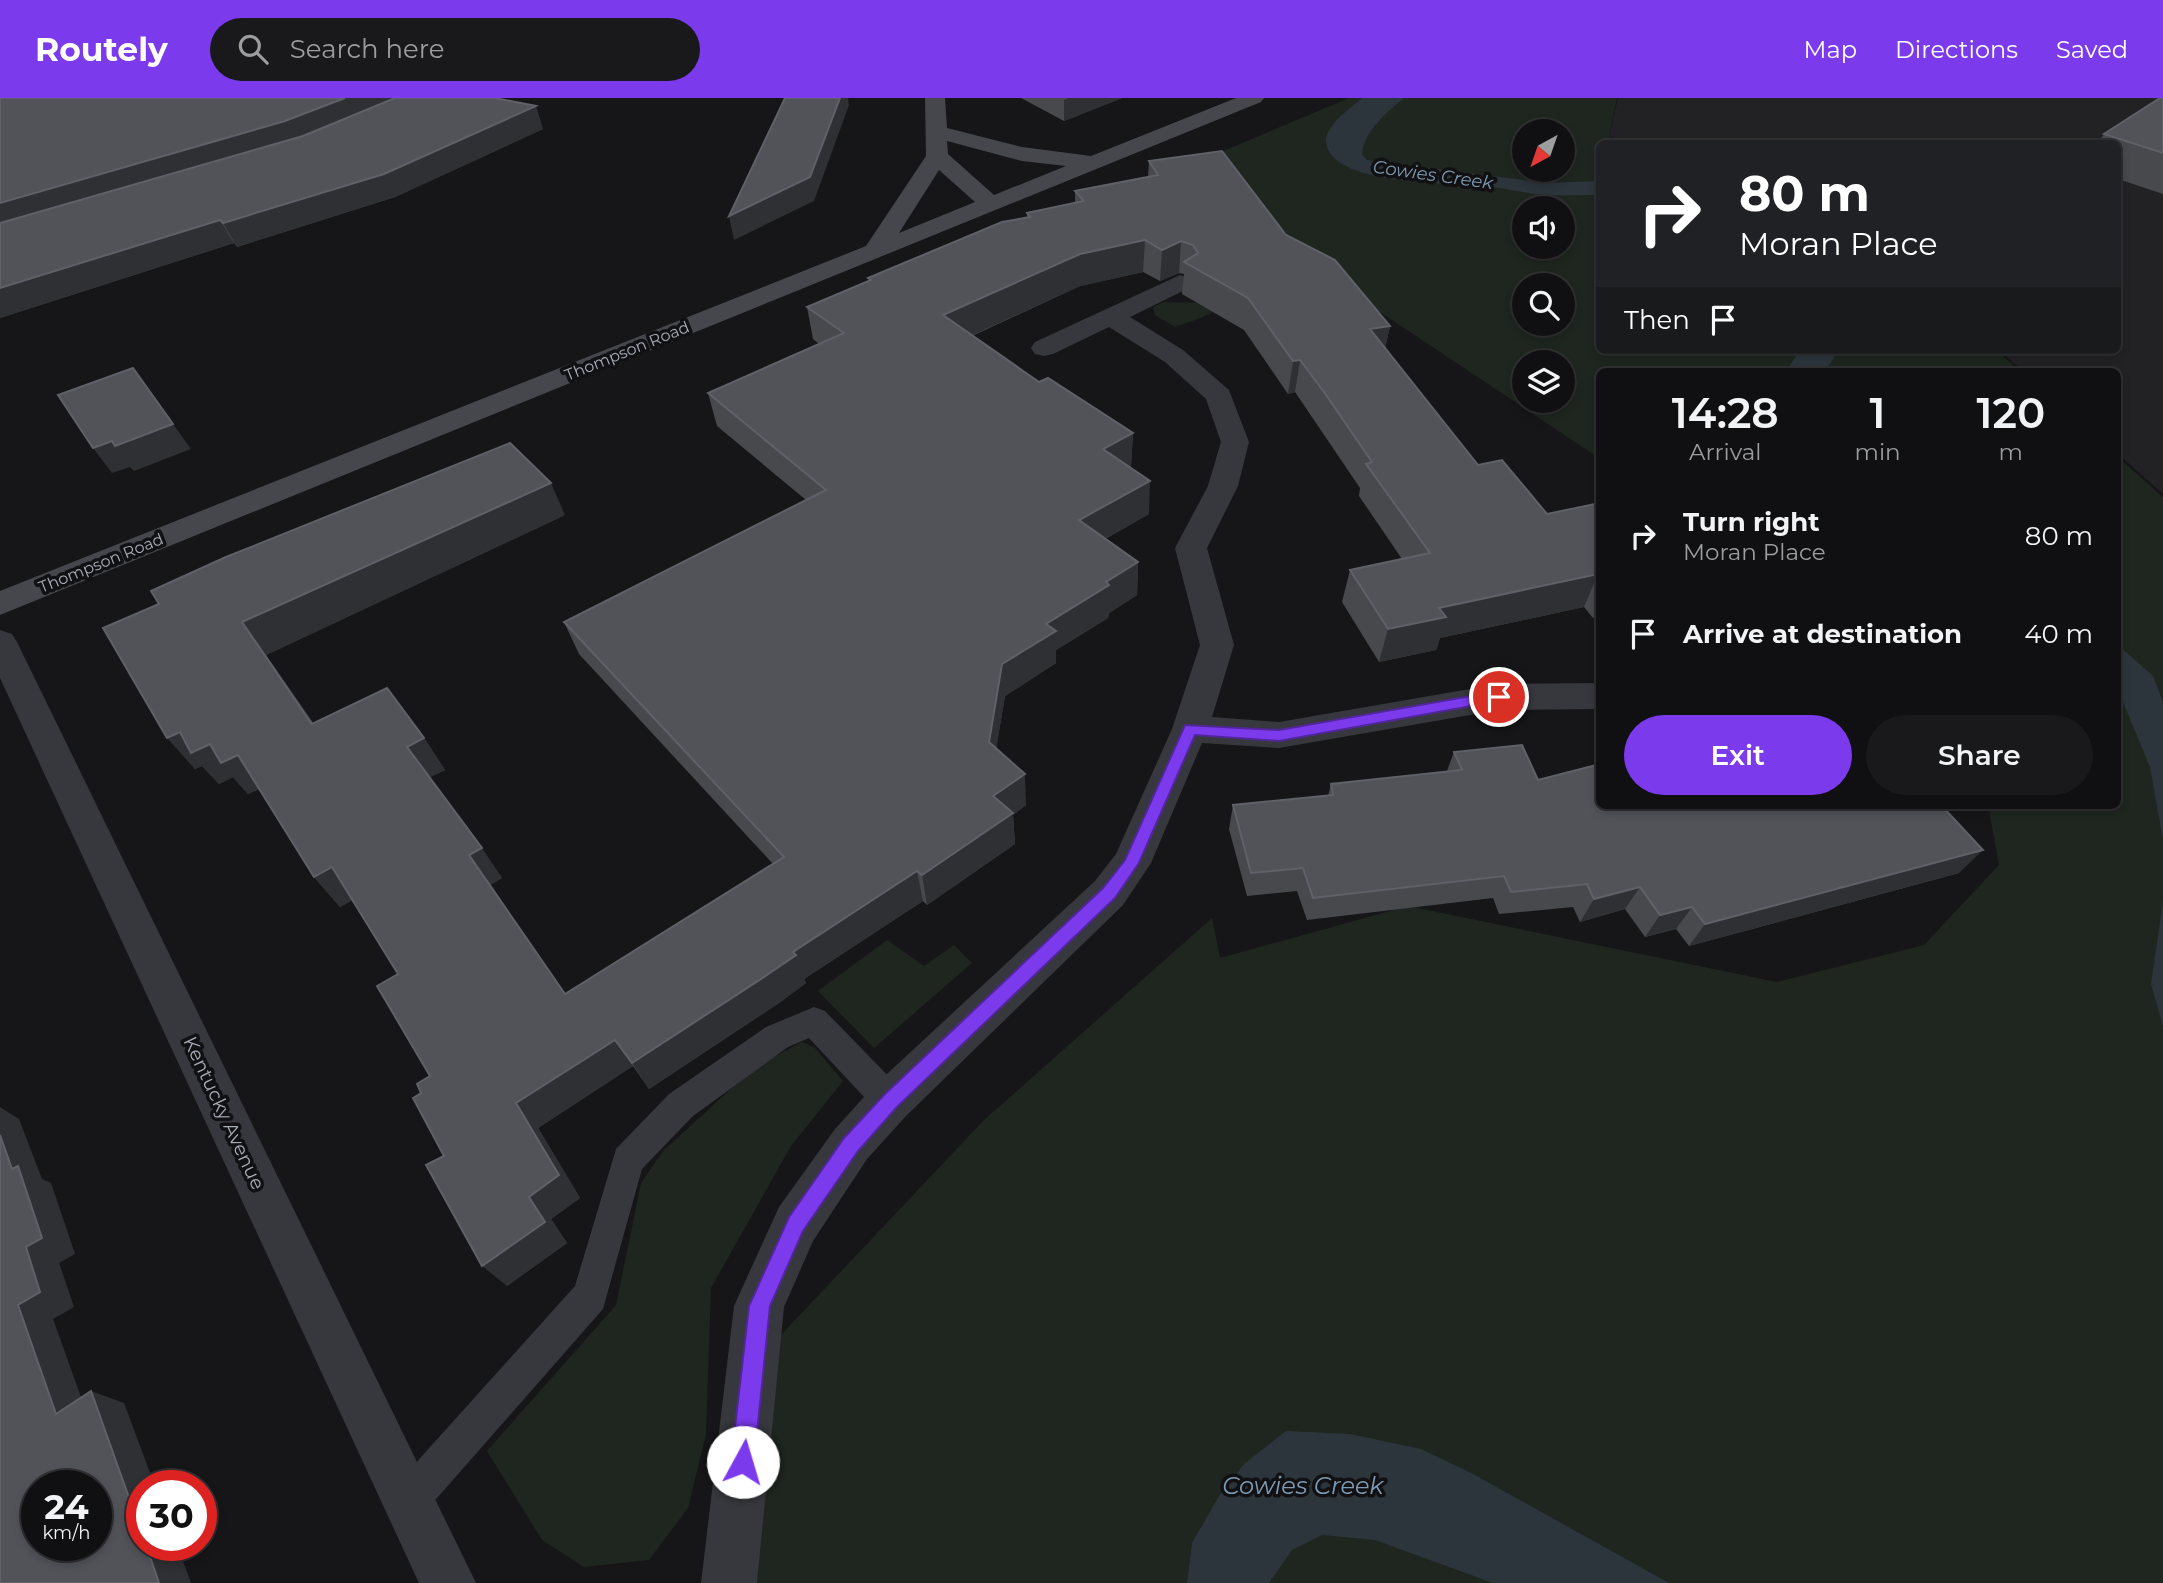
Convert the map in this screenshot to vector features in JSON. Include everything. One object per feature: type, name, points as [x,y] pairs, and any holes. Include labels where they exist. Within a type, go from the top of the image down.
[{"type":"main road","points":[[874,251],[937,156],[935,98]]},
{"type":"main road","name":"Thompson Road","points":[[0,604],[1254,98]]},
{"type":"main road","points":[[937,132],[1022,154],[1094,163]]},
{"type":"main road","points":[[937,156],[990,204]]},
{"type":"street","points":[[1044,348],[1180,283]]},
{"type":"street","points":[[729,1583],[759,1306],[796,1224],[851,1144],[890,1101],[1109,893],[1131,863],[1190,729],[1217,645],[1191,548],[1223,486],[1235,442],[1219,396],[1174,356],[1110,316]]},
{"type":"street","name":"Kentucky Avenue","points":[[0,642],[448,1583]]},
{"type":"street","points":[[1190,729],[1279,735],[1499,697],[1596,696]]},
{"type":"lane","points":[[409,1500],[590,1296],[628,1160],[681,1105],[777,1037],[814,1021],[890,1101]]},
{"type":"shaded area","points":[[1349,98],[1617,98],[1609,136],[1619,140],[1596,140],[1596,354],[2001,354],[2017,368],[1596,368],[1596,456],[1532,413],[1575,413],[1575,350],[1512,350],[1512,400],[1308,264],[1203,317],[1175,327],[1155,315],[1153,307],[1164,302],[1223,303],[1202,160]]},
{"type":"shaded area","points":[[1618,98],[2163,98],[2163,494],[2121,457],[2121,368],[2020,368],[2004,354],[2121,354],[2121,140],[1618,140],[1609,136]]},
{"type":"shaded area","points":[[2121,460],[2163,497],[2163,1583],[757,1583],[779,1337],[984,1120],[1212,918],[1220,958],[1408,906],[1777,982],[1924,945],[1999,865],[1989,809],[2121,809]]},
{"type":"shaded area","points":[[887,940],[924,966],[954,945],[972,963],[874,1048],[818,991]]},
{"type":"shaded area","points":[[802,1042],[815,1048],[843,1081],[791,1146],[711,1288],[706,1434],[688,1508],[649,1560],[584,1567],[542,1540],[487,1451],[616,1305],[641,1183],[663,1151],[755,1067]]},
{"type":"water","name":"Cowies Creek","points":[[1362,98],[1404,98],[1377,123],[1367,138],[1362,154],[1367,160],[1512,178],[1512,182],[1596,181],[1596,195],[1546,195],[1477,185],[1391,179],[1367,174],[1347,167],[1332,156],[1326,142],[1330,129]]},
{"type":"water","points":[[1797,354],[1836,354],[1827,368],[1788,368]]},
{"type":"water","points":[[2121,648],[2153,676],[2163,702],[2163,840],[2150,767],[2121,697]]},
{"type":"water","points":[[2163,902],[2163,1026],[2151,984]]},
{"type":"water","name":"Cowies Creek","points":[[1286,1431],[1350,1434],[1421,1449],[1473,1474],[1669,1583],[1493,1583],[1375,1540],[1322,1535],[1292,1550],[1269,1583],[1187,1583],[1192,1543],[1219,1496],[1244,1464]]},
{"type":"building","points":[[0,98],[345,98],[285,121],[0,203]]},
{"type":"building","points":[[395,98],[495,98],[536,106],[384,174],[223,223],[220,220],[0,288],[0,223],[303,136]]},
{"type":"building","points":[[785,98],[840,98],[810,177],[729,216]]},
{"type":"building","points":[[2163,98],[2163,153],[2104,134]]},
{"type":"building","points":[[1222,151],[1286,235],[1335,260],[1390,326],[1370,329],[1478,465],[1502,460],[1547,514],[1596,504],[1596,574],[1439,608],[1446,617],[1388,629],[1350,570],[1430,553],[1366,464],[1372,462],[1324,392],[1300,360],[1293,361],[1248,298],[1184,262],[1198,253],[1193,245],[1181,241],[1162,250],[1145,240],[1080,254],[943,315],[1039,382],[1048,378],[1133,433],[1103,449],[1150,481],[1079,520],[1138,562],[1106,582],[1109,585],[1046,624],[1056,631],[1002,664],[989,742],[1025,774],[993,796],[1013,813],[922,875],[917,871],[793,952],[796,955],[632,1063],[615,1040],[516,1103],[559,1175],[529,1197],[545,1222],[482,1266],[426,1165],[444,1156],[413,1098],[421,1093],[417,1084],[430,1076],[377,986],[398,974],[332,867],[314,877],[238,755],[221,763],[210,744],[191,753],[180,732],[167,738],[103,628],[159,604],[151,591],[226,557],[510,443],[551,483],[242,622],[312,724],[387,688],[424,738],[407,747],[482,848],[469,855],[565,994],[784,857],[564,622],[826,490],[708,393],[844,333],[807,307],[871,280],[868,278],[1002,222],[1030,217],[1027,213],[1084,201],[1075,191],[1158,175],[1149,161]]},
{"type":"building","points":[[133,368],[173,424],[115,446],[112,441],[93,448],[58,395]]},
{"type":"building","points":[[1522,745],[1538,780],[1596,765],[1596,809],[1945,809],[1983,850],[1705,924],[1692,907],[1660,915],[1640,887],[1594,899],[1587,884],[1511,892],[1504,876],[1313,898],[1303,868],[1251,873],[1233,805],[1333,795],[1331,784],[1462,770],[1454,752]]},
{"type":"building","points":[[0,1135],[12,1169],[18,1166],[42,1238],[26,1247],[40,1292],[18,1305],[56,1414],[91,1391],[126,1489],[126,1561],[151,1561],[159,1583],[0,1583]]},
{"type":"route","points":[[743,1462],[759,1306],[796,1224],[851,1144],[890,1101],[1109,893],[1131,863],[1190,729],[1279,735],[1499,697]]}]
